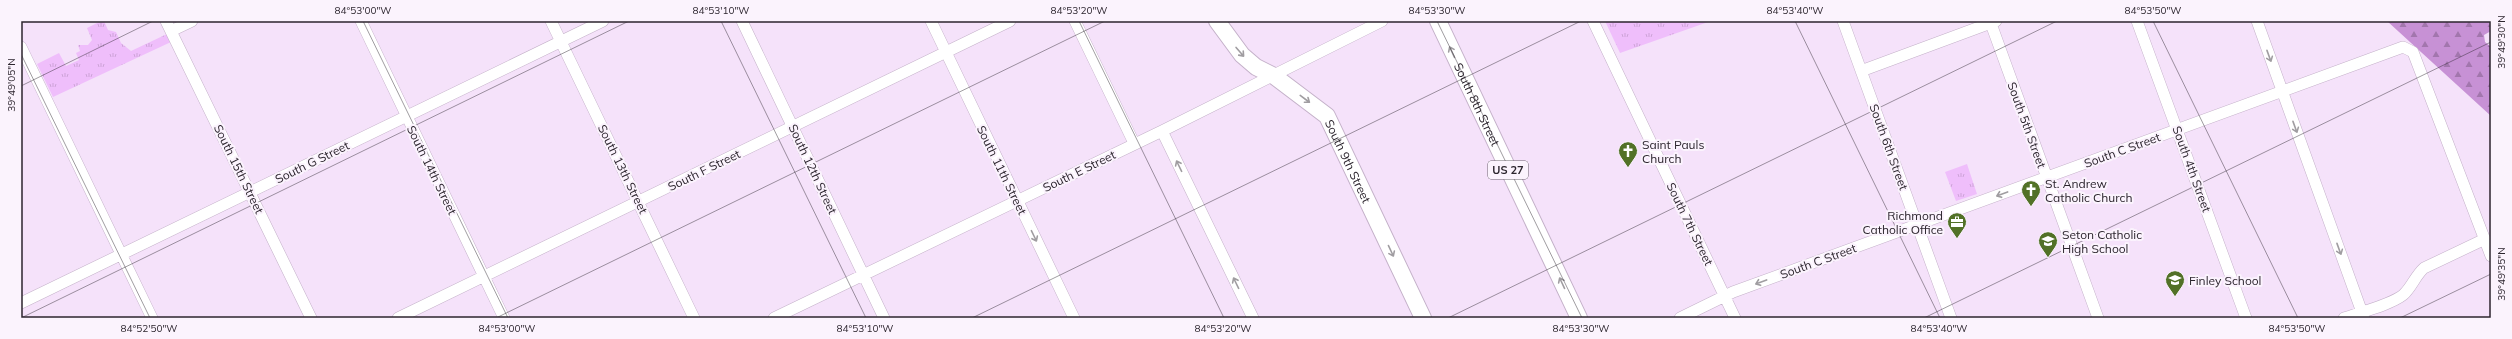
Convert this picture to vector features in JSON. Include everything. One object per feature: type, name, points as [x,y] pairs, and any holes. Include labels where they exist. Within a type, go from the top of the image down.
[{"type":"highway","name":"South 9th Street","points":[[1217,21],[1242,55],[1256,67],[1274,76],[1327,116],[1423,318]]},
{"type":"highway","name":"South 8th Street","points":[[1438,21],[1579,318]]},
{"type":"street","name":"South 15th Street","points":[[166,21],[311,318]]},
{"type":"street","points":[[171,32],[192,21]]},
{"type":"street","name":"South 14th Street","points":[[361,21],[504,318]]},
{"type":"street","name":"South 13th Street","points":[[551,21],[694,318]]},
{"type":"street","name":"South G Street","points":[[21,303],[603,21]]},
{"type":"street","name":"South 12th Street","points":[[742,21],[884,318]]},
{"type":"street","name":"South 11th Street","points":[[931,21],[1074,318]]},
{"type":"street","name":"South F Street","points":[[398,318],[793,128],[1010,21]]},
{"type":"street","points":[[1075,21],[1134,143]]},
{"type":"street","name":"South E Street","points":[[774,318],[1018,201],[1134,143],[1162,131],[1382,21]]},
{"type":"street","name":"South 7th Street","points":[[1593,21],[1735,318]]},
{"type":"street","name":"South 6th Street","points":[[1843,21],[1951,318]]},
{"type":"street","name":"South 4th Street","points":[[2137,21],[2246,318]]},
{"type":"street","points":[[2257,21],[2363,315]]},
{"type":"street","points":[[1861,71],[1992,22]]},
{"type":"street","name":"South 5th Street","points":[[1992,22],[2098,318]]},
{"type":"street","points":[[21,47],[152,318]]},
{"type":"street","name":"South C Street","points":[[1680,318],[1725,296],[1917,224],[2047,178],[2282,90],[2394,50],[2409,48],[2413,52],[2485,239]]},
{"type":"street","points":[[1162,131],[1253,318]]},
{"type":"street","points":[[2344,318],[2363,315],[2397,298],[2407,290],[2418,273],[2424,268],[2485,239],[2491,256]]},
{"type":"green space","points":[[104,21],[108,30],[116,32],[121,43],[131,51],[167,34],[171,42],[53,97],[37,64],[59,53],[66,66],[79,60],[76,53],[80,51],[78,45],[88,45],[92,40],[87,28]]},
{"type":"green space","points":[[1605,21],[1711,21],[1620,53]]},
{"type":"green space","points":[[2387,21],[2489,21],[2491,31],[2484,35],[2485,42],[2491,47],[2491,116]]},
{"type":"green space","points":[[1967,164],[1977,194],[1956,201],[1945,172]]},
{"type":"place","name":"Saint Pauls Church","points":[[1628,168]]},
{"type":"place","name":"St. Andrew Catholic Church","points":[[2031,207]]},
{"type":"place","name":"Richmond Catholic Office","points":[[1957,239]]},
{"type":"place","name":"Seton Catholic High School","points":[[2048,258]]},
{"type":"place","name":"Finley School","points":[[2175,297]]}]
